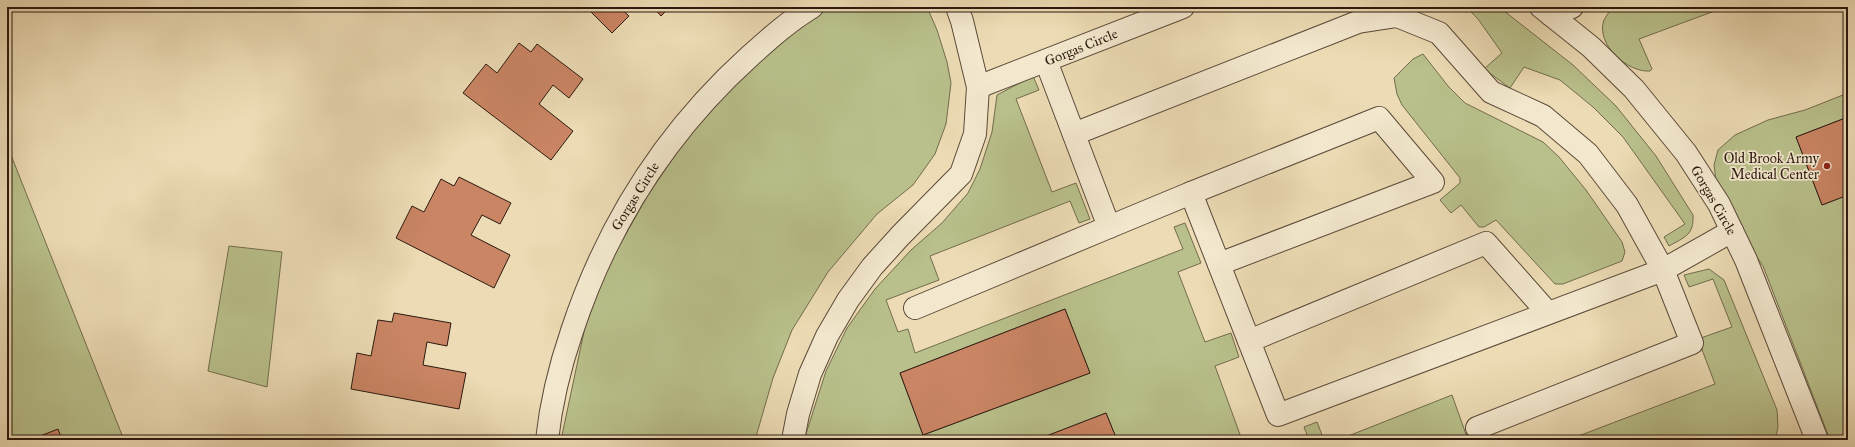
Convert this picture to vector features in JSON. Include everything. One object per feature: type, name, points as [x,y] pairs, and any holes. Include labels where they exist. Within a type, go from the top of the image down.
[{"type":"street","name":"Gorgas Circle","points":[[547,440],[562,360],[583,297],[610,236],[642,180],[681,127],[724,79],[773,36],[812,7]]},
{"type":"street","points":[[793,440],[798,414],[810,374],[827,336],[848,300],[872,267],[900,236],[962,174],[975,134],[978,88],[962,21],[957,7]]},
{"type":"street","name":"Gorgas Circle","points":[[978,88],[1183,7]]},
{"type":"street","points":[[1546,11],[1572,7]]},
{"type":"street","name":"Gorgas Circle","points":[[1546,11],[1591,47],[1634,89],[1686,152],[1719,204],[1746,260],[1817,440]]},
{"type":"street","points":[[1074,134],[1358,22],[1397,16],[1439,33],[1491,92],[1543,116],[1588,154],[1627,205],[1664,270],[1692,343],[1477,428]]},
{"type":"street","points":[[1046,61],[1109,227]]},
{"type":"street","points":[[915,308],[1191,193],[1379,118],[1434,182],[1219,264]]},
{"type":"street","points":[[1191,193],[1278,415],[1664,270],[1732,231]]},
{"type":"street","points":[[1249,341],[1486,243],[1548,313]]},
{"type":"green space","points":[[830,7],[927,7],[937,30],[947,62],[951,83],[946,124],[935,154],[913,185],[877,214],[828,272],[792,330],[773,378],[755,440],[561,440],[585,327],[609,264],[648,195],[689,135],[736,83],[790,34]]},
{"type":"green space","points":[[1466,7],[1499,7],[1573,65],[1616,106],[1656,156],[1693,215],[1692,227],[1684,238],[1669,246],[1664,237],[1685,224],[1623,137],[1593,107],[1560,80],[1524,67],[1510,88],[1484,69],[1502,53],[1478,19]]},
{"type":"green space","points":[[1612,7],[1719,7],[1720,9],[1639,39],[1652,69],[1650,71],[1632,67],[1623,62],[1609,47],[1604,38],[1602,29],[1604,20]]},
{"type":"green space","points":[[1423,54],[1448,86],[1465,103],[1543,142],[1559,157],[1586,190],[1622,242],[1625,252],[1622,261],[1563,284],[1555,284],[1496,220],[1484,227],[1479,227],[1461,205],[1451,213],[1440,200],[1460,183],[1460,178],[1402,105],[1397,94],[1394,78],[1413,59]]},
{"type":"green space","points":[[1033,76],[1039,90],[1016,99],[1052,192],[1076,183],[1090,219],[1079,223],[1070,201],[930,256],[939,280],[886,300],[898,332],[908,329],[915,353],[1183,249],[1174,227],[1185,223],[1201,263],[1178,272],[1205,342],[1231,333],[1239,357],[1215,366],[1242,440],[1117,440],[1106,413],[1036,440],[804,440],[826,371],[847,328],[875,289],[911,250],[942,223],[968,193],[980,169],[992,132],[997,95]],"holes":[[[1065,309],[1090,373],[923,435],[900,373]]]},
{"type":"green space","points":[[1848,93],[1848,117],[1796,137],[1822,205],[1848,195],[1848,440],[1830,440],[1763,266],[1750,247],[1716,181],[1714,165],[1718,150],[1735,135],[1768,120],[1805,110]]},
{"type":"green space","points":[[7,145],[124,440],[7,440]]},
{"type":"green space","points":[[229,246],[282,252],[267,387],[208,371]]},
{"type":"green space","points":[[1709,269],[1724,280],[1777,410],[1778,427],[1775,440],[1568,440],[1715,384],[1698,339],[1732,327],[1713,279],[1689,287],[1684,275]]},
{"type":"green space","points":[[1452,395],[1468,440],[1338,440]]},
{"type":"green space","points":[[1317,422],[1324,440],[1309,440],[1304,427]]},
{"type":"building","points":[[586,7],[619,7],[629,16],[612,33]]},
{"type":"building","points":[[653,7],[670,7],[661,16]]},
{"type":"building","points":[[519,43],[531,52],[537,44],[583,79],[569,98],[553,85],[539,104],[573,131],[551,160],[463,93],[486,64],[497,73]]},
{"type":"building","name":"Old Brook Army Medical Center","points":[[1848,117],[1848,195],[1822,205],[1796,137]]},
{"type":"building","points":[[459,177],[511,203],[500,224],[482,215],[471,235],[510,255],[494,288],[396,238],[412,206],[424,212],[441,179],[454,186]]},
{"type":"building","points":[[1065,309],[1090,373],[923,435],[900,373]]},
{"type":"building","points":[[394,313],[451,323],[447,346],[427,342],[423,365],[466,373],[459,409],[351,389],[357,353],[371,356],[378,320],[392,322]]},
{"type":"building","points":[[1106,413],[1117,440],[1036,440]]},
{"type":"building","points":[[58,429],[62,440],[30,440]]},
{"type":"place","name":"Old Brook Army Medical Center","points":[[1827,166]]}]
